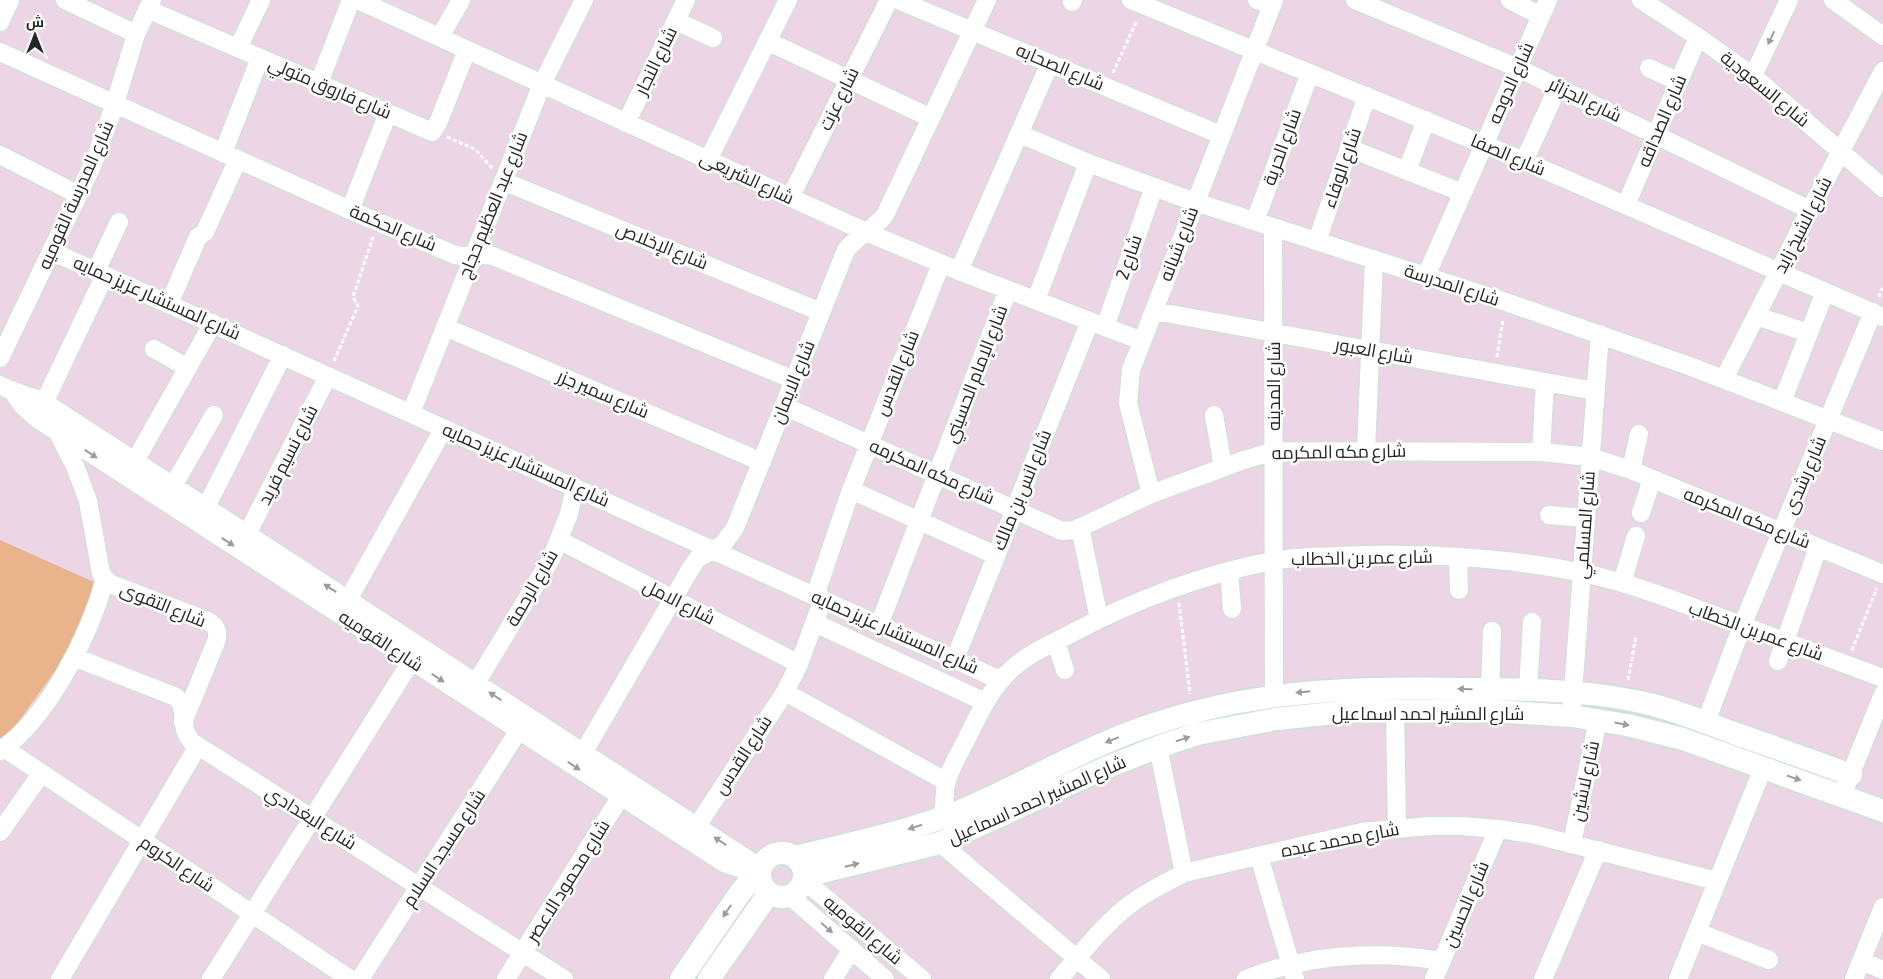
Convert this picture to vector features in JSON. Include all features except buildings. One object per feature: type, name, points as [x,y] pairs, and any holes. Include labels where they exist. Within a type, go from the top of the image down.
[{"type":"street","points":[[0,22],[10,0]]},
{"type":"street","points":[[65,0],[136,34]]},
{"type":"street","points":[[238,48],[261,0]]},
{"type":"street","points":[[319,83],[351,0]]},
{"type":"street","name":"شارع الشريعى","points":[[358,0],[866,232],[941,264],[1142,341]]},
{"type":"street","points":[[440,37],[461,0]]},
{"type":"street","name":"شارع عبد العظيم حجاج","points":[[411,413],[542,84],[584,0]]},
{"type":"street","name":"شارع النجار","points":[[626,123],[686,0]]},
{"type":"street","points":[[708,160],[788,0]]},
{"type":"street","name":"شارع عزت","points":[[790,198],[889,0]]},
{"type":"street","name":"شارع الصحابه","points":[[898,0],[1221,136]]},
{"type":"street","name":"شارع الايمان","points":[[583,753],[697,559],[723,544],[735,528],[846,250],[858,237],[886,215],[987,0]]},
{"type":"street","name":"شارع الجزائر","points":[[1355,0],[1518,68],[1810,210]]},
{"type":"street","points":[[1510,0],[1541,16]]},
{"type":"street","name":"شارع الدوحه","points":[[1426,276],[1548,0]]},
{"type":"street","name":"شارع السعودية","points":[[1641,0],[1698,36],[1753,76],[1883,188]]},
{"type":"street","points":[[1753,76],[1788,0]]},
{"type":"street","points":[[1833,0],[1883,36]]},
{"type":"street","name":"شارع شبانه","points":[[1151,494],[1128,402],[1131,370],[1254,50],[1268,2]]},
{"type":"street","name":"شارع الصفا","points":[[1137,3],[1484,144],[1878,314]]},
{"type":"street","name":"شارع المدرسة القوميه","points":[[0,358],[93,164],[115,104],[136,34],[149,4]]},
{"type":"street","name":"شارع فاروق متولي","points":[[149,4],[260,58],[432,132]]},
{"type":"street","points":[[676,21],[713,38]]},
{"type":"street","name":"شارع الصداقه","points":[[1626,205],[1698,36]]},
{"type":"street","points":[[767,41],[930,118]]},
{"type":"street","points":[[432,132],[438,124],[467,50]]},
{"type":"street","name":"شارع الحكمة","points":[[0,52],[350,210],[455,254],[493,256],[794,380]]},
{"type":"street","points":[[169,304],[198,237],[206,232],[260,58]]},
{"type":"street","points":[[959,271],[1050,63]]},
{"type":"street","points":[[1649,68],[1679,82]]},
{"type":"street","name":"شارع الشيخ زايد","points":[[1724,379],[1883,71]]},
{"type":"street","name":"شارع الحرية","points":[[1255,221],[1310,73]]},
{"type":"street","points":[[1524,161],[1558,87]]},
{"type":"street","name":"شارع الوفاء","points":[[1317,241],[1367,96]]},
{"type":"street","points":[[350,210],[388,113]]},
{"type":"street","points":[[1407,171],[1426,120]]},
{"type":"street","name":"شارع المدرسة","points":[[1020,134],[1088,163],[1195,202],[1600,334],[1724,379],[1883,441]]},
{"type":"street","points":[[1349,148],[1462,193]]},
{"type":"street","points":[[0,155],[79,195]]},
{"type":"street","name":"شارع الإمام الحسيني","points":[[1036,300],[1088,163]]},
{"type":"street","name":"شارع الإخلاص","points":[[502,181],[821,312]]},
{"type":"street","name":"شارع 2","points":[[1097,324],[1154,187]]},
{"type":"street","points":[[36,418],[101,273],[119,222]]},
{"type":"street","name":"شارع المدينه","points":[[1273,227],[1274,696]]},
{"type":"street","name":"شارع المستشار عزيز حمايه","points":[[51,251],[715,549],[1000,680]]},
{"type":"street","points":[[1366,450],[1374,259]]},
{"type":"street","name":"شارع القدس","points":[[697,826],[785,692],[799,664],[815,623],[819,597],[851,490],[941,264]]},
{"type":"street","name":"شارع الإمام الحسيني","points":[[880,625],[1008,290]]},
{"type":"street","points":[[1782,402],[1825,292]]},
{"type":"street","name":"شارع العبور","points":[[1154,310],[1595,391]]},
{"type":"street","name":"شارع رشدى","points":[[1712,725],[1742,626],[1828,420],[1878,314]]},
{"type":"street","points":[[1756,316],[1808,333]]},
{"type":"street","points":[[135,461],[213,323]]},
{"type":"street","name":"شارع انس بن مالك","points":[[955,659],[1014,510],[1097,324]]},
{"type":"street","name":"شارع سمير جزر","points":[[445,327],[762,462]]},
{"type":"street","name":"شارع المسلمي","points":[[1572,716],[1585,518],[1600,334]]},
{"type":"street","points":[[154,349],[188,368]]},
{"type":"street","points":[[206,507],[283,355]]},
{"type":"street","name":"شارع نسيم فريد","points":[[247,534],[328,376]]},
{"type":"street","points":[[1541,452],[1545,382]]},
{"type":"street","name":"شارع القوميه","points":[[6,388],[44,402],[206,507],[348,600],[416,654],[476,684],[523,724],[583,753],[625,790],[697,826],[781,877],[922,979]]},
{"type":"street","name":"شارع القوميه","points":[[6,388],[36,418],[416,654],[625,790],[724,863],[781,877],[852,949],[885,979]]},
{"type":"street","name":"شارع مكه المكرمه","points":[[784,406],[1062,531],[1069,531],[1080,527],[1151,494],[1223,467],[1274,451],[1541,452],[1590,457],[1631,470],[1883,574]]},
{"type":"street","points":[[173,486],[214,415]]},
{"type":"street","points":[[1214,415],[1223,467]]},
{"type":"street","points":[[348,600],[444,428]]},
{"type":"street","name":"شارع التقوى","points":[[58,432],[76,466],[88,501],[93,520],[99,566],[105,579],[111,584],[208,621],[216,627],[218,632],[216,642],[183,723]]},
{"type":"street","points":[[1631,470],[1638,434]]},
{"type":"street","points":[[1641,513],[1652,480]]},
{"type":"street","name":"شارع الرحمة","points":[[476,684],[551,559],[569,514],[575,487]]},
{"type":"street","points":[[851,490],[995,555]]},
{"type":"street","points":[[1549,515],[1585,518]]},
{"type":"street","points":[[1080,527],[1099,619]]},
{"type":"street","points":[[1622,583],[1636,536]]},
{"type":"street","name":"شارع الامل","points":[[560,540],[799,664]]},
{"type":"street","points":[[1778,661],[1818,548]]},
{"type":"street","name":"شارع عمر بن الخطاب","points":[[944,817],[944,799],[952,767],[985,702],[1000,680],[1015,666],[1099,619],[1177,588],[1229,571],[1274,560],[1359,555],[1458,558],[1504,562],[1581,573],[1622,583],[1883,678]]},
{"type":"street","points":[[1458,558],[1459,590]]},
{"type":"street","points":[[1229,571],[1232,609]]},
{"type":"street","points":[[2,750],[29,724],[50,697],[74,657],[94,616],[105,579]]},
{"type":"street","points":[[1528,690],[1532,622]]},
{"type":"street","points":[[815,623],[985,702]]},
{"type":"street","points":[[1490,689],[1492,630]]},
{"type":"street","points":[[1056,642],[1065,670]]},
{"type":"street","points":[[211,979],[416,654]]},
{"type":"street","name":"شارع البغدادي","points":[[74,657],[176,697],[183,706],[183,723],[187,736],[198,746],[564,979]]},
{"type":"street","name":"شارع المشير احمد اسماعيل","points":[[781,877],[944,817],[1100,745],[1149,725],[1193,712],[1274,696],[1311,691],[1384,688],[1490,689],[1528,690],[1624,699],[1652,705],[1712,725],[1851,775]]},
{"type":"street","points":[[785,692],[947,782]]},
{"type":"street","points":[[1842,796],[1883,694]]},
{"type":"street","points":[[1396,710],[1397,828]]},
{"type":"street","name":"شارع المشير احمد اسماعيل","points":[[681,979],[740,892],[749,882],[781,877],[940,843],[1105,768],[1158,747],[1197,734],[1276,719],[1315,714],[1396,710],[1492,710],[1572,716],[1655,731],[1883,811]]},
{"type":"street","name":"شارع لاشين","points":[[1572,843],[1598,720]]},
{"type":"street","name":"شارع مسجد السلام","points":[[360,979],[523,724]]},
{"type":"street","points":[[1710,749],[1712,725]]},
{"type":"street","points":[[60,979],[198,746]]},
{"type":"street","points":[[1158,747],[1184,873]]},
{"type":"street","name":"شارع الكروم","points":[[2,750],[42,774],[350,979]]},
{"type":"street","points":[[1678,979],[1763,768]]},
{"type":"street","points":[[0,832],[42,774]]},
{"type":"street","name":"شارع محمود الاعصر","points":[[506,979],[625,790]]},
{"type":"street","name":"شارع محمد عبده","points":[[1059,979],[1114,917],[1159,885],[1184,873],[1362,832],[1397,828],[1461,826],[1498,829],[1572,843],[1717,881]]},
{"type":"street","name":"شارع الحسين","points":[[1434,979],[1498,829]]},
{"type":"street","points":[[940,843],[1101,979]]},
{"type":"street","points":[[1543,979],[1598,850]]},
{"type":"street","points":[[1259,856],[1293,972]]},
{"type":"street","points":[[709,979],[781,877]]},
{"type":"street","points":[[1854,979],[1883,906]]},
{"type":"street","points":[[1697,932],[1769,960]]},
{"type":"street","points":[[833,979],[852,949]]},
{"type":"street","points":[[1246,979],[1293,972],[1320,958],[1373,954],[1442,960]]},
{"type":"street","points":[[1861,961],[1883,970]]},
{"type":"path","points":[[1106,87],[1137,3]]},
{"type":"path","points":[[432,132],[475,149],[502,181]]},
{"type":"path","points":[[328,376],[358,306],[352,297],[378,222]]},
{"type":"path","points":[[1494,372],[1506,302]]},
{"type":"path","points":[[1847,664],[1883,574]]},
{"type":"path","points":[[1177,588],[1193,712]]},
{"type":"path","points":[[1624,699],[1636,636]]},
{"type":"shaded area","points":[[0,540],[96,583],[63,660],[13,729],[0,738]]}]
